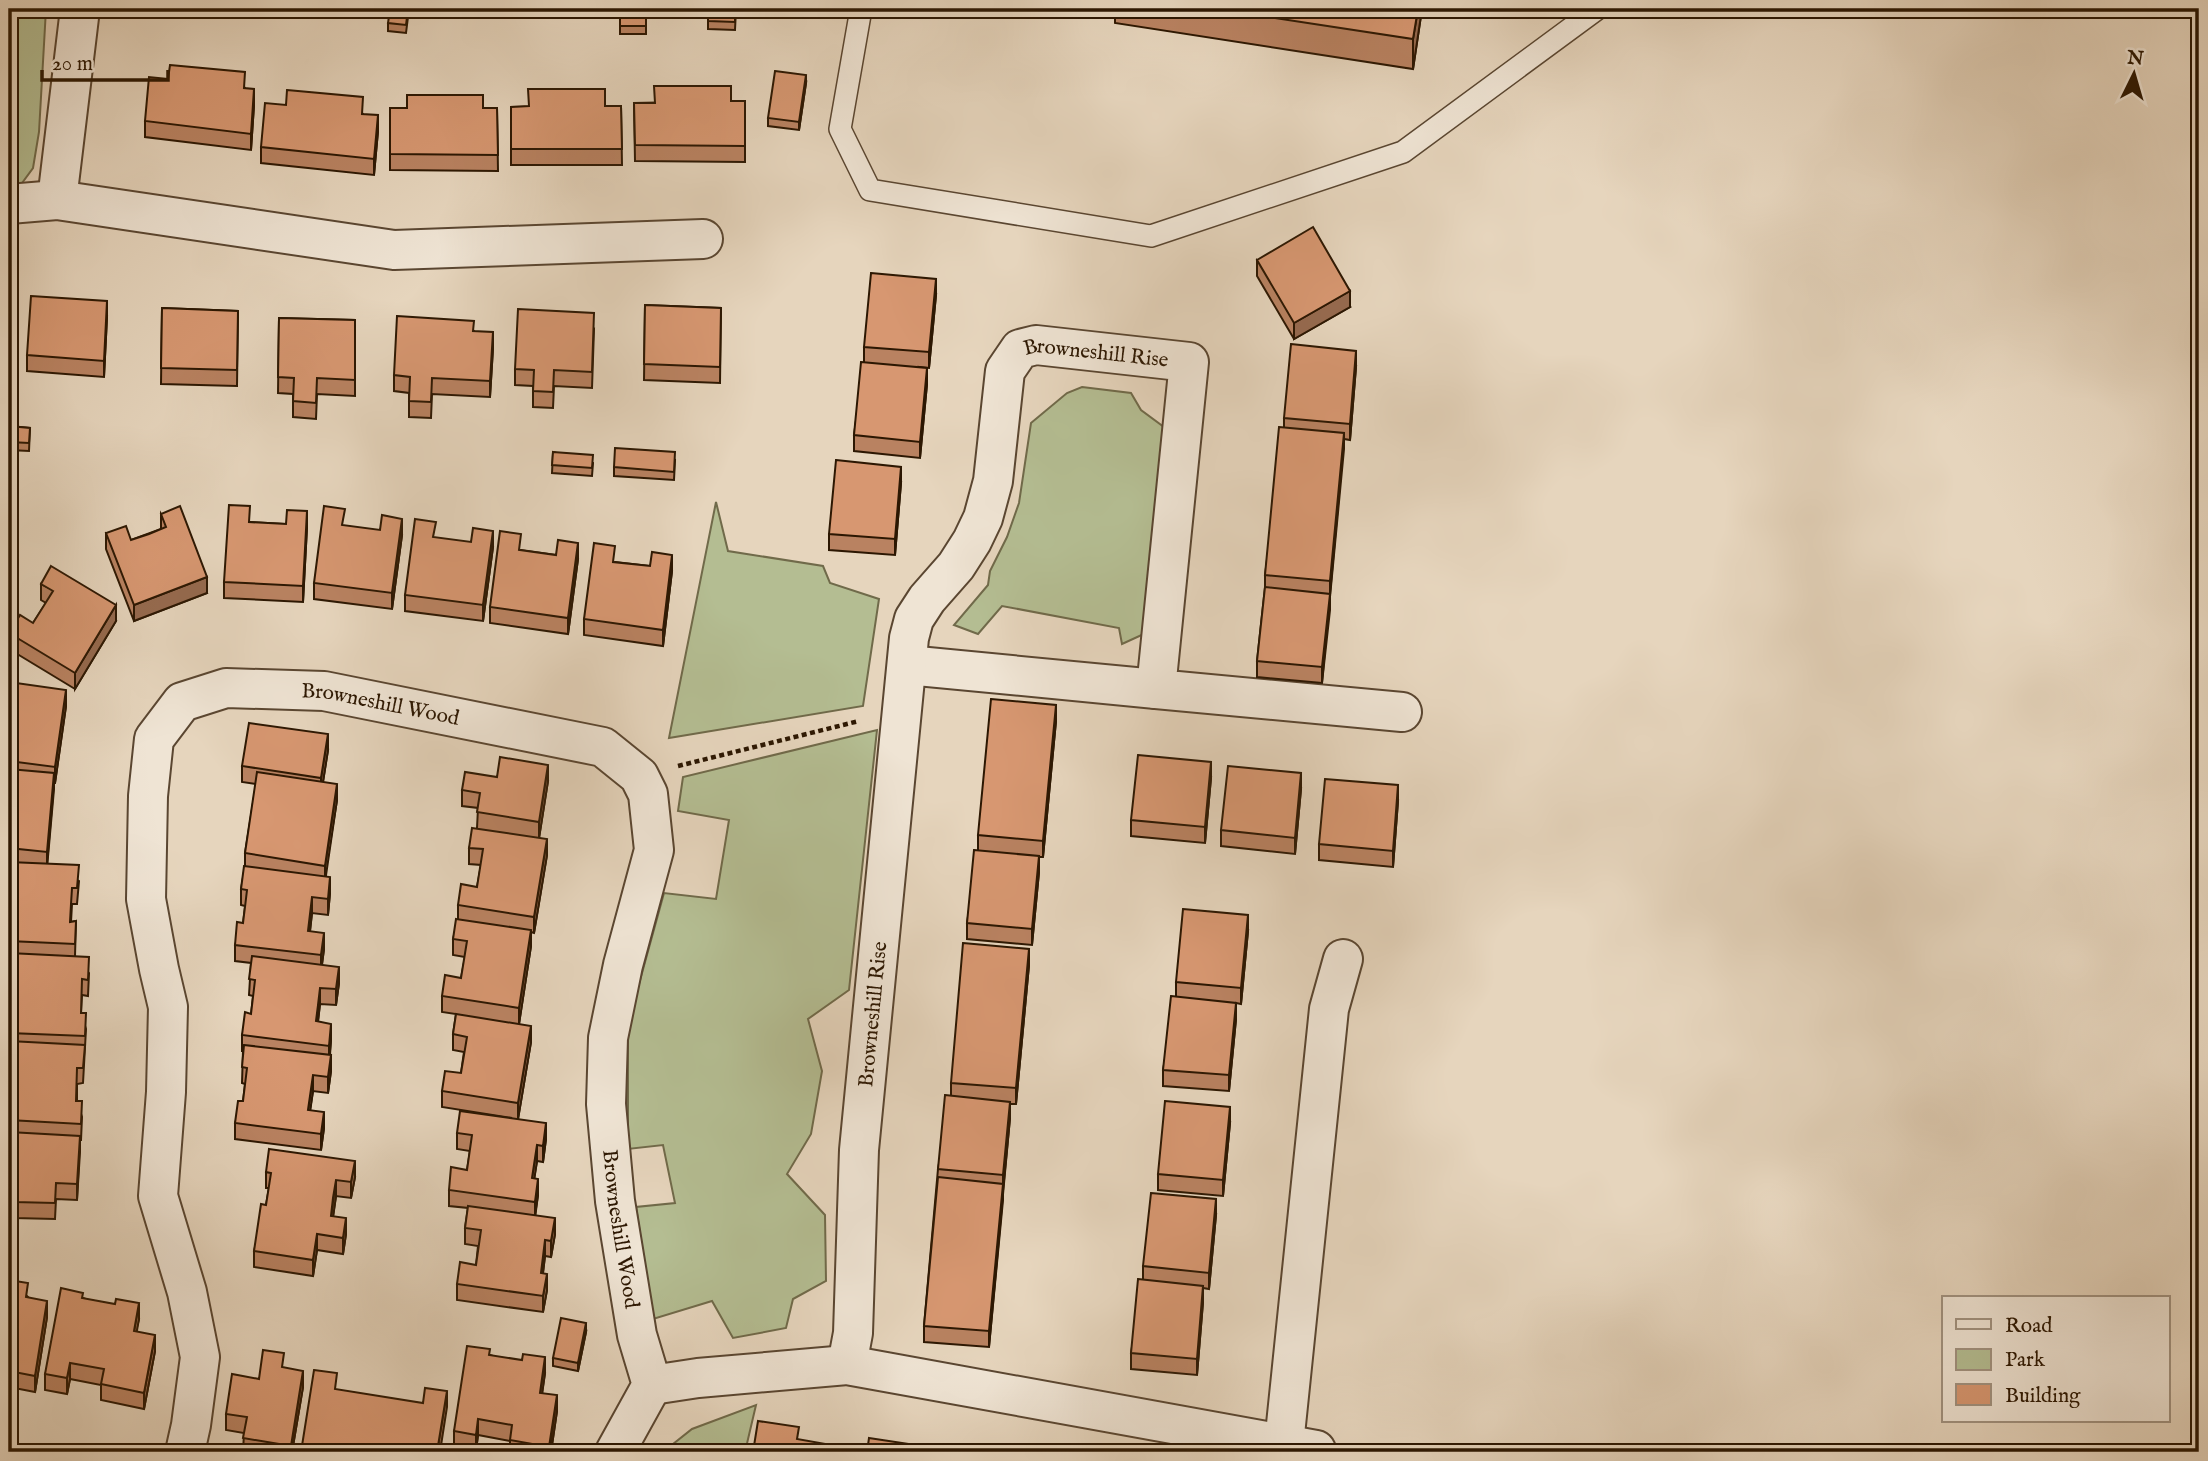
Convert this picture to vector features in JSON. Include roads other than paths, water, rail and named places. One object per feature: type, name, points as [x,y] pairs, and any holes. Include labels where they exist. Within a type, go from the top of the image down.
[{"type":"street","points":[[57,200],[80,9]]},
{"type":"street","points":[[9,204],[57,200],[394,250],[703,239]]},
{"type":"street","name":"Browneshill Rise","points":[[847,1365],[853,1333],[859,1150],[909,638],[914,619],[927,599],[956,566],[983,518],[993,481],[1005,371],[1020,349],[1036,345],[1189,362],[1156,689]]},
{"type":"street","points":[[906,665],[1402,712]]},
{"type":"street","name":"Browneshill Wood","points":[[185,1452],[200,1357],[187,1293],[158,1196],[166,1092],[168,1007],[146,899],[148,796],[154,740],[182,702],[226,688],[324,691],[603,747],[639,776],[648,794],[654,850],[623,965],[608,1038],[606,1104],[615,1201],[637,1335],[652,1385]]},
{"type":"street","points":[[615,1452],[652,1385],[698,1378],[847,1365],[1300,1447],[1329,1009],[1343,959]]},
{"type":"lane","points":[[862,9],[840,129],[870,190],[1151,236],[1403,152],[1597,9]]}]
